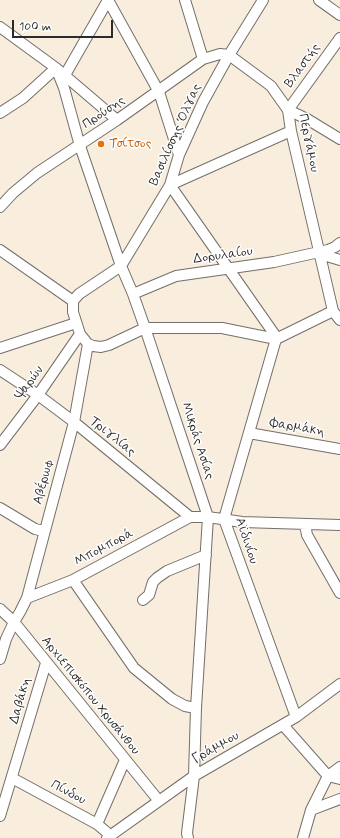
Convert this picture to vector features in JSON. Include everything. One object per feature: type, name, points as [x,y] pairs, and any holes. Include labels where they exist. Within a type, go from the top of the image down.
[{"type":"street","points":[[65,75],[108,0]]},
{"type":"street","points":[[108,0],[159,92],[179,155]]},
{"type":"street","points":[[185,0],[203,59]]},
{"type":"street","points":[[229,55],[263,0]]},
{"type":"street","points":[[320,0],[340,15]]},
{"type":"street","points":[[0,27],[65,75],[117,120]]},
{"type":"street","name":"Βλαστής","points":[[288,110],[340,38]]},
{"type":"street","name":"Προύσης","points":[[0,207],[13,193],[37,173],[80,146],[159,92],[203,59],[220,54],[229,55]]},
{"type":"street","name":"Περγάμου","points":[[229,55],[271,86],[288,110],[291,132],[333,311],[340,320]]},
{"type":"street","name":"Βασιλίσσης Όλγας","points":[[121,266],[170,184],[179,155],[203,102],[229,55]]},
{"type":"street","points":[[0,113],[23,98],[56,68]]},
{"type":"street","name":"Μικράς Ασίας","points":[[56,68],[64,88],[80,146],[121,266],[145,328],[208,517],[196,708],[194,776],[187,833],[188,838]]},
{"type":"street","points":[[288,110],[307,119],[340,139]]},
{"type":"street","points":[[276,339],[229,268],[170,184],[291,132]]},
{"type":"street","name":"Δορυλαίου","points":[[133,294],[176,276],[274,262],[320,253],[335,247],[340,243]]},
{"type":"street","points":[[0,250],[73,302]]},
{"type":"street","points":[[320,253],[340,260]]},
{"type":"street","points":[[121,266],[79,294],[73,302],[73,312],[76,323],[80,334],[88,344],[101,347],[109,345],[145,328],[222,328],[276,339],[333,311]]},
{"type":"street","points":[[0,348],[76,323]]},
{"type":"street","name":"Ψαρών","points":[[0,445],[38,395],[80,334]]},
{"type":"street","name":"Αϊδινίου","points":[[276,339],[224,519],[296,717]]},
{"type":"street","name":"Αβέρωφ","points":[[0,659],[6,639],[27,598],[74,422],[88,344]]},
{"type":"street","name":"Τριγλίας","points":[[0,370],[38,395],[74,422],[190,517]]},
{"type":"street","name":"Φαρμάκη","points":[[249,433],[340,449]]},
{"type":"street","points":[[0,508],[35,529],[44,531]]},
{"type":"street","points":[[190,517],[208,517],[242,522],[340,525]]},
{"type":"street","name":"Μπομπορά","points":[[27,598],[73,580],[190,517]]},
{"type":"street","points":[[305,524],[306,535],[340,593]]},
{"type":"street","points":[[143,600],[149,595],[153,582],[157,578],[167,571],[206,555]]},
{"type":"street","points":[[73,580],[134,668],[172,699],[185,706],[196,708]]},
{"type":"street","name":"Αρχιεπισκόπου Χρυσάνθου","points":[[0,609],[14,622],[159,802]]},
{"type":"street","name":"Δαβάκη","points":[[0,816],[46,663]]},
{"type":"street","name":"Γράμμου","points":[[108,837],[194,776],[284,725],[340,684]]},
{"type":"street","points":[[284,725],[328,776],[340,779]]},
{"type":"street","points":[[97,824],[125,760]]},
{"type":"street","points":[[303,838],[311,810],[328,776],[340,767]]},
{"type":"street","name":"Πίνδου","points":[[12,778],[97,824],[108,837]]},
{"type":"street","points":[[311,810],[340,799]]},
{"type":"place","name":"Τσίτσος","points":[[101,144]]}]
